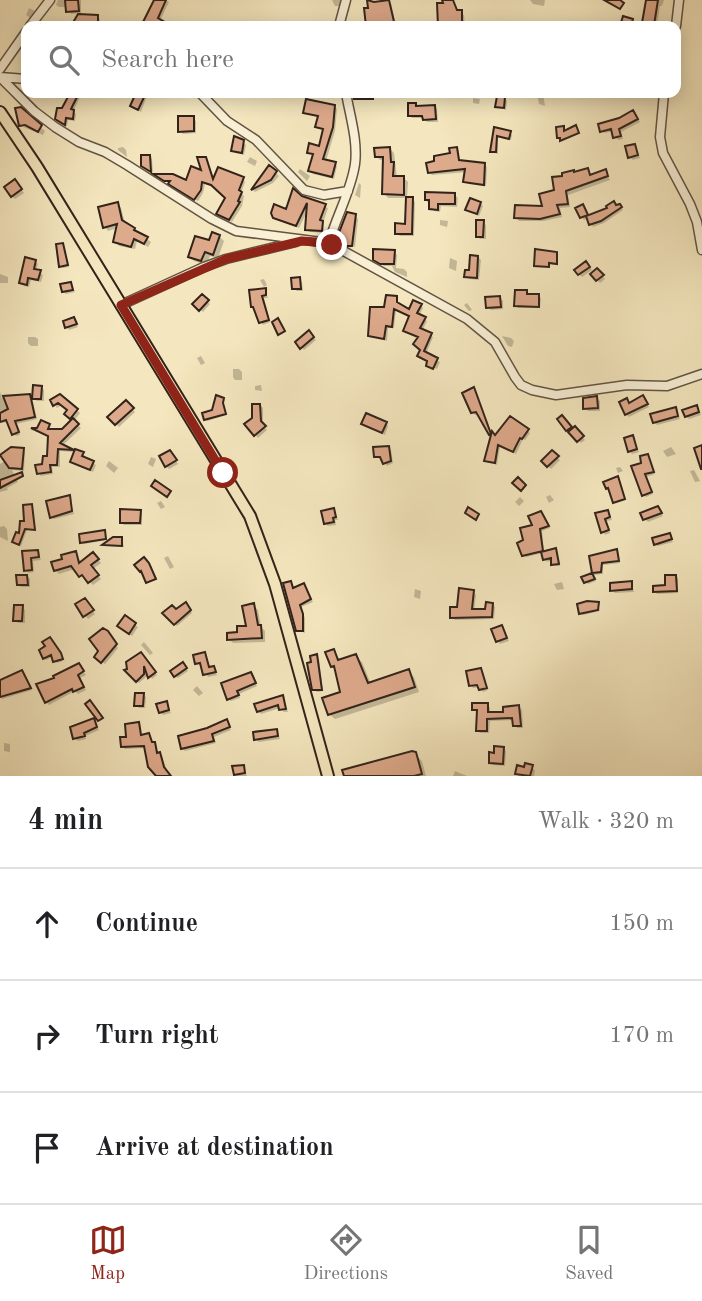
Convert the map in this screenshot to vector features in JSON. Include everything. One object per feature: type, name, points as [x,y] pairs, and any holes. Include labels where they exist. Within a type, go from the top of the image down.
[{"type":"main road","points":[[0,112],[37,167],[250,516],[275,584],[328,776]]},
{"type":"street","points":[[34,21],[50,0]]},
{"type":"street","points":[[340,21],[346,0]]},
{"type":"street","points":[[677,21],[679,0]]},
{"type":"street","points":[[0,69],[21,39]]},
{"type":"street","points":[[0,77],[21,79]]},
{"type":"street","points":[[0,77],[34,111],[55,127],[79,142],[105,152],[212,219],[236,231],[329,243],[467,319],[495,342],[514,377],[521,385],[532,390],[556,395],[626,385],[667,386],[702,374]]},
{"type":"street","points":[[205,98],[227,121],[256,140],[304,190],[324,195],[348,191]]},
{"type":"street","points":[[329,243],[355,163],[356,150],[347,98]]},
{"type":"street","points":[[664,98],[660,136],[663,153],[690,204],[697,222],[702,250]]},
{"type":"street","points":[[121,305],[226,259],[302,241]]},
{"type":"building","points":[[65,0],[78,0],[79,11],[66,12]]},
{"type":"building","points":[[154,0],[166,0],[158,18],[163,21],[144,21]]},
{"type":"building","points":[[367,0],[389,0],[394,21],[365,21],[364,8],[368,8]]},
{"type":"building","points":[[442,0],[453,0],[457,10],[462,10],[462,21],[438,21],[437,3],[443,3]]},
{"type":"building","points":[[604,0],[620,0],[624,3],[620,9]]},
{"type":"building","points":[[646,0],[658,0],[655,21],[642,21]]},
{"type":"building","points":[[78,14],[98,15],[98,21],[74,21]]},
{"type":"building","points":[[623,16],[633,19],[632,21],[622,21]]},
{"type":"building","points":[[67,98],[76,98],[71,109],[74,110],[73,119],[66,118],[65,125],[55,119],[57,108],[62,108]]},
{"type":"building","points":[[134,98],[144,98],[138,110],[130,106]]},
{"type":"building","points":[[497,98],[505,98],[504,108],[495,107]]},
{"type":"building","points":[[306,99],[335,105],[333,127],[323,159],[336,162],[332,177],[308,171],[313,154],[307,153],[309,143],[319,146],[323,129],[315,127],[318,116],[303,113]]},
{"type":"building","points":[[408,103],[416,103],[416,106],[435,105],[436,119],[423,120],[422,116],[408,116]]},
{"type":"building","points":[[21,107],[42,125],[38,132],[25,125],[19,126],[15,108]]},
{"type":"building","points":[[633,110],[638,119],[619,129],[621,136],[613,138],[611,129],[600,132],[598,124],[619,118]]},
{"type":"building","points":[[178,116],[194,116],[194,131],[178,132]]},
{"type":"building","points":[[576,125],[579,133],[560,141],[560,138],[557,138],[556,127],[564,126],[564,131]]},
{"type":"building","points":[[494,127],[511,131],[509,139],[497,136],[496,152],[490,152]]},
{"type":"building","points":[[234,136],[244,140],[242,153],[231,151]]},
{"type":"building","points":[[635,144],[638,155],[628,158],[625,146]]},
{"type":"building","points":[[390,147],[391,162],[394,162],[393,176],[404,176],[404,195],[382,194],[383,157],[375,157],[374,148]]},
{"type":"building","points":[[457,147],[459,160],[485,163],[484,185],[463,182],[465,169],[428,173],[426,163],[434,161],[434,156],[450,153],[449,148]]},
{"type":"building","points":[[141,155],[150,155],[151,172],[141,166]]},
{"type":"building","points":[[197,157],[206,157],[213,179],[218,167],[244,177],[239,190],[242,192],[238,201],[240,202],[229,220],[216,214],[225,198],[211,185],[202,182],[201,190],[194,200],[168,184],[170,181],[164,181],[153,174],[173,174],[186,180],[191,166],[201,170]]},
{"type":"building","points":[[269,165],[277,171],[271,180],[251,190]]},
{"type":"building","points":[[588,168],[590,175],[606,169],[608,176],[566,191],[568,204],[557,205],[560,214],[540,219],[514,218],[515,205],[542,206],[539,194],[554,190],[552,177]]},
{"type":"building","points":[[15,179],[22,189],[11,197],[4,187]]},
{"type":"building","points":[[293,188],[302,196],[326,204],[320,220],[323,221],[322,231],[305,230],[307,203],[296,226],[273,218],[271,213],[274,204],[286,209]]},
{"type":"building","points":[[425,192],[455,193],[455,204],[438,204],[438,210],[429,209]]},
{"type":"building","points":[[406,197],[413,197],[412,234],[395,234],[395,223],[405,224]]},
{"type":"building","points":[[470,198],[481,202],[477,214],[465,210]]},
{"type":"building","points":[[614,201],[622,207],[601,221],[589,225],[586,216],[607,208],[606,206]]},
{"type":"building","points":[[118,202],[122,220],[148,237],[144,244],[134,239],[131,247],[113,242],[117,224],[103,228],[98,207]]},
{"type":"building","points":[[583,204],[588,215],[580,218],[575,208]]},
{"type":"building","points":[[347,212],[356,214],[352,246],[347,246],[337,238]]},
{"type":"building","points":[[476,220],[484,220],[483,237],[476,237]]},
{"type":"building","points":[[212,232],[220,235],[213,255],[205,252],[201,261],[188,257],[195,236],[209,240]]},
{"type":"building","points":[[63,243],[68,265],[59,267],[56,244]]},
{"type":"building","points":[[373,249],[395,250],[394,264],[380,264],[373,260]]},
{"type":"building","points":[[535,249],[557,252],[557,264],[549,263],[549,267],[534,266]]},
{"type":"building","points":[[470,255],[478,256],[477,278],[464,277],[465,270],[469,270]]},
{"type":"building","points":[[25,257],[36,260],[34,269],[41,270],[38,280],[28,278],[27,285],[19,283]]},
{"type":"building","points":[[586,261],[590,267],[578,275],[574,270]]},
{"type":"building","points":[[597,268],[604,275],[596,281],[590,274]]},
{"type":"building","points":[[300,277],[301,289],[292,289],[291,278]]},
{"type":"building","points":[[71,282],[73,290],[62,292],[60,284]]},
{"type":"building","points":[[266,288],[266,295],[262,296],[269,320],[259,323],[251,307],[249,290]]},
{"type":"building","points":[[515,290],[539,294],[539,307],[514,306]]},
{"type":"building","points":[[202,294],[209,300],[199,311],[192,304]]},
{"type":"building","points":[[386,295],[397,296],[397,302],[409,309],[413,300],[422,304],[417,313],[426,317],[420,328],[432,333],[424,351],[438,358],[433,369],[426,366],[427,361],[417,356],[420,350],[413,344],[418,337],[403,331],[409,316],[394,309],[392,327],[386,326],[384,339],[368,336],[370,307],[384,307]]},
{"type":"building","points":[[500,296],[501,307],[486,308],[485,297]]},
{"type":"building","points":[[74,317],[77,324],[65,328],[63,321]]},
{"type":"building","points":[[278,318],[285,331],[278,335],[272,322]]},
{"type":"building","points":[[309,330],[314,337],[300,349],[295,342]]},
{"type":"building","points":[[33,385],[42,386],[41,399],[32,399]]},
{"type":"building","points":[[474,387],[491,434],[489,435],[476,412],[471,413],[462,393]]},
{"type":"building","points":[[30,394],[35,417],[15,421],[19,432],[12,435],[6,420],[0,422],[0,413],[8,409],[3,396]]},
{"type":"building","points":[[60,394],[78,409],[70,419],[64,414],[67,410],[58,403],[53,406],[50,400]]},
{"type":"building","points":[[216,395],[224,398],[226,414],[204,420],[202,413],[212,410]]},
{"type":"building","points":[[643,395],[648,404],[625,415],[619,402],[627,398],[629,403]]},
{"type":"building","points":[[597,396],[598,408],[583,409],[583,398]]},
{"type":"building","points":[[126,400],[134,408],[115,425],[107,417]]},
{"type":"building","points":[[252,404],[260,404],[261,421],[266,426],[254,436],[244,424],[252,418]]},
{"type":"building","points":[[697,405],[699,412],[685,417],[682,410]]},
{"type":"building","points":[[676,407],[678,416],[653,423],[650,414]]},
{"type":"building","points":[[366,413],[387,422],[382,433],[361,424]]},
{"type":"building","points":[[562,415],[572,427],[566,431],[557,419]]},
{"type":"building","points":[[510,416],[529,429],[522,439],[520,438],[513,452],[498,445],[495,463],[484,461],[492,431],[495,435]]},
{"type":"building","points":[[73,418],[79,424],[60,443],[74,450],[58,449],[57,465],[50,465],[51,472],[37,474],[35,465],[42,464],[43,456],[47,456],[48,436],[31,428],[37,428],[41,420],[50,424],[48,429],[62,429]]},
{"type":"building","points":[[575,426],[584,436],[577,442],[568,432]]},
{"type":"building","points":[[633,435],[637,449],[628,452],[624,438]]},
{"type":"building","points":[[702,445],[702,469],[701,469],[694,448]]},
{"type":"building","points":[[389,446],[391,461],[383,464],[380,457],[374,457],[373,447]]},
{"type":"building","points":[[11,447],[24,448],[22,469],[9,468],[0,455]]},
{"type":"building","points":[[75,449],[84,452],[82,456],[94,461],[90,470],[70,462]]},
{"type":"building","points":[[170,450],[177,460],[165,467],[159,456]]},
{"type":"building","points":[[552,450],[559,456],[547,467],[541,461]]},
{"type":"building","points":[[648,454],[654,472],[645,474],[652,492],[642,496],[631,466],[641,463],[640,456]]},
{"type":"building","points":[[22,472],[23,476],[0,488],[0,480]]},
{"type":"building","points":[[618,476],[625,499],[613,503],[603,482]]},
{"type":"building","points":[[518,477],[526,485],[521,491],[512,483]]},
{"type":"building","points":[[155,480],[171,491],[167,497],[151,486]]},
{"type":"building","points":[[70,495],[72,511],[50,518],[46,501]]},
{"type":"building","points":[[32,504],[35,530],[25,529],[19,545],[12,542],[16,532],[19,533],[20,521],[24,521],[23,505]]},
{"type":"building","points":[[658,506],[662,513],[643,520],[640,513]]},
{"type":"building","points":[[468,507],[479,514],[476,520],[465,513]]},
{"type":"building","points":[[334,508],[334,522],[324,524],[321,511]]},
{"type":"building","points":[[120,509],[141,510],[140,523],[120,523]]},
{"type":"building","points":[[608,510],[610,517],[605,519],[609,530],[601,533],[595,513]]},
{"type":"building","points":[[541,511],[549,526],[540,529],[543,551],[522,556],[517,543],[523,540],[520,528],[532,525],[528,516]]},
{"type":"building","points":[[105,530],[106,539],[80,543],[79,534]]},
{"type":"building","points":[[670,533],[672,539],[654,545],[652,538]]},
{"type":"building","points":[[113,537],[122,537],[122,546],[102,545]]},
{"type":"building","points":[[556,548],[559,564],[551,565],[551,558],[543,560],[541,552]]},
{"type":"building","points":[[617,549],[619,561],[602,563],[601,572],[592,573],[589,556]]},
{"type":"building","points":[[38,550],[39,557],[31,558],[32,570],[24,571],[22,551]]},
{"type":"building","points":[[76,551],[79,563],[93,552],[99,559],[91,565],[99,575],[88,583],[82,575],[79,577],[71,566],[54,571],[51,562],[62,559],[61,555]]},
{"type":"building","points":[[144,557],[156,579],[146,583],[141,571],[134,565]]},
{"type":"building","points":[[592,573],[595,579],[584,583],[581,577]]},
{"type":"building","points":[[16,575],[27,575],[28,585],[17,585]]},
{"type":"building","points":[[665,575],[676,575],[677,591],[653,592],[653,586],[665,585]]},
{"type":"building","points":[[291,581],[293,588],[304,583],[311,599],[300,605],[303,631],[296,631],[283,583]]},
{"type":"building","points":[[632,581],[632,589],[610,591],[610,583]]},
{"type":"building","points":[[459,588],[474,590],[472,609],[485,609],[486,602],[493,603],[492,617],[450,618],[450,607],[457,607]]},
{"type":"building","points":[[85,598],[94,610],[83,617],[75,604]]},
{"type":"building","points":[[186,602],[191,610],[174,625],[162,613],[172,605],[176,609]]},
{"type":"building","points":[[599,602],[598,610],[579,614],[577,604]]},
{"type":"building","points":[[254,603],[262,638],[227,640],[227,633],[237,632],[237,626],[246,626],[242,606]]},
{"type":"building","points":[[14,605],[23,605],[22,621],[13,621]]},
{"type":"building","points":[[125,615],[136,623],[129,634],[117,626]]},
{"type":"building","points":[[502,625],[507,638],[496,642],[491,629]]},
{"type":"building","points":[[103,628],[117,644],[101,663],[94,657],[98,651],[89,639]]},
{"type":"building","points":[[50,637],[63,659],[53,662],[51,655],[43,659],[39,650],[45,646],[42,642]]},
{"type":"building","points":[[334,649],[338,660],[356,654],[368,683],[409,669],[415,687],[328,715],[322,698],[340,692],[334,666],[331,667],[325,652]]},
{"type":"building","points":[[141,652],[156,672],[148,678],[144,666],[144,674],[136,682],[124,670],[127,669],[126,662]]},
{"type":"building","points":[[205,652],[209,667],[214,666],[216,672],[203,675],[200,663],[195,664],[193,655]]},
{"type":"building","points":[[317,654],[322,690],[312,690],[307,663],[311,662],[310,656]]},
{"type":"building","points":[[183,662],[187,668],[174,677],[170,671]]},
{"type":"building","points":[[79,663],[84,671],[78,675],[84,687],[73,692],[72,689],[45,703],[36,684],[54,678],[53,676]]},
{"type":"building","points":[[481,668],[487,688],[479,690],[477,685],[469,686],[466,671]]},
{"type":"building","points":[[22,670],[31,688],[0,697],[0,680]]},
{"type":"building","points":[[251,672],[256,683],[237,691],[239,695],[227,700],[221,683]]},
{"type":"building","points":[[135,693],[144,693],[143,706],[134,706]]},
{"type":"building","points":[[283,695],[286,709],[279,710],[278,705],[257,712],[254,704]]},
{"type":"building","points":[[90,700],[103,718],[98,721],[85,704]]},
{"type":"building","points":[[167,701],[169,710],[159,713],[156,704]]},
{"type":"building","points":[[472,703],[488,703],[488,712],[503,712],[503,707],[519,705],[521,726],[513,726],[512,718],[487,719],[487,731],[476,731],[477,710],[472,710]]},
{"type":"building","points":[[94,718],[97,727],[84,733],[85,736],[73,739],[70,727]]},
{"type":"building","points":[[227,719],[230,727],[212,734],[214,741],[181,749],[178,736]]},
{"type":"building","points":[[139,722],[141,735],[149,733],[152,742],[155,742],[157,753],[160,752],[164,767],[171,776],[156,776],[148,767],[144,746],[121,747],[120,737],[126,737],[125,724]]},
{"type":"building","points":[[277,729],[278,736],[254,740],[253,732]]},
{"type":"building","points":[[494,746],[504,747],[503,764],[489,763],[489,752],[494,753]]},
{"type":"building","points":[[416,752],[422,774],[344,776],[342,770]]},
{"type":"building","points":[[525,763],[533,765],[530,776],[515,774],[517,765],[524,767]]},
{"type":"building","points":[[244,765],[245,773],[234,775],[232,766]]},
{"type":"route","points":[[223,473],[121,305],[226,259],[302,241],[332,245]]}]
